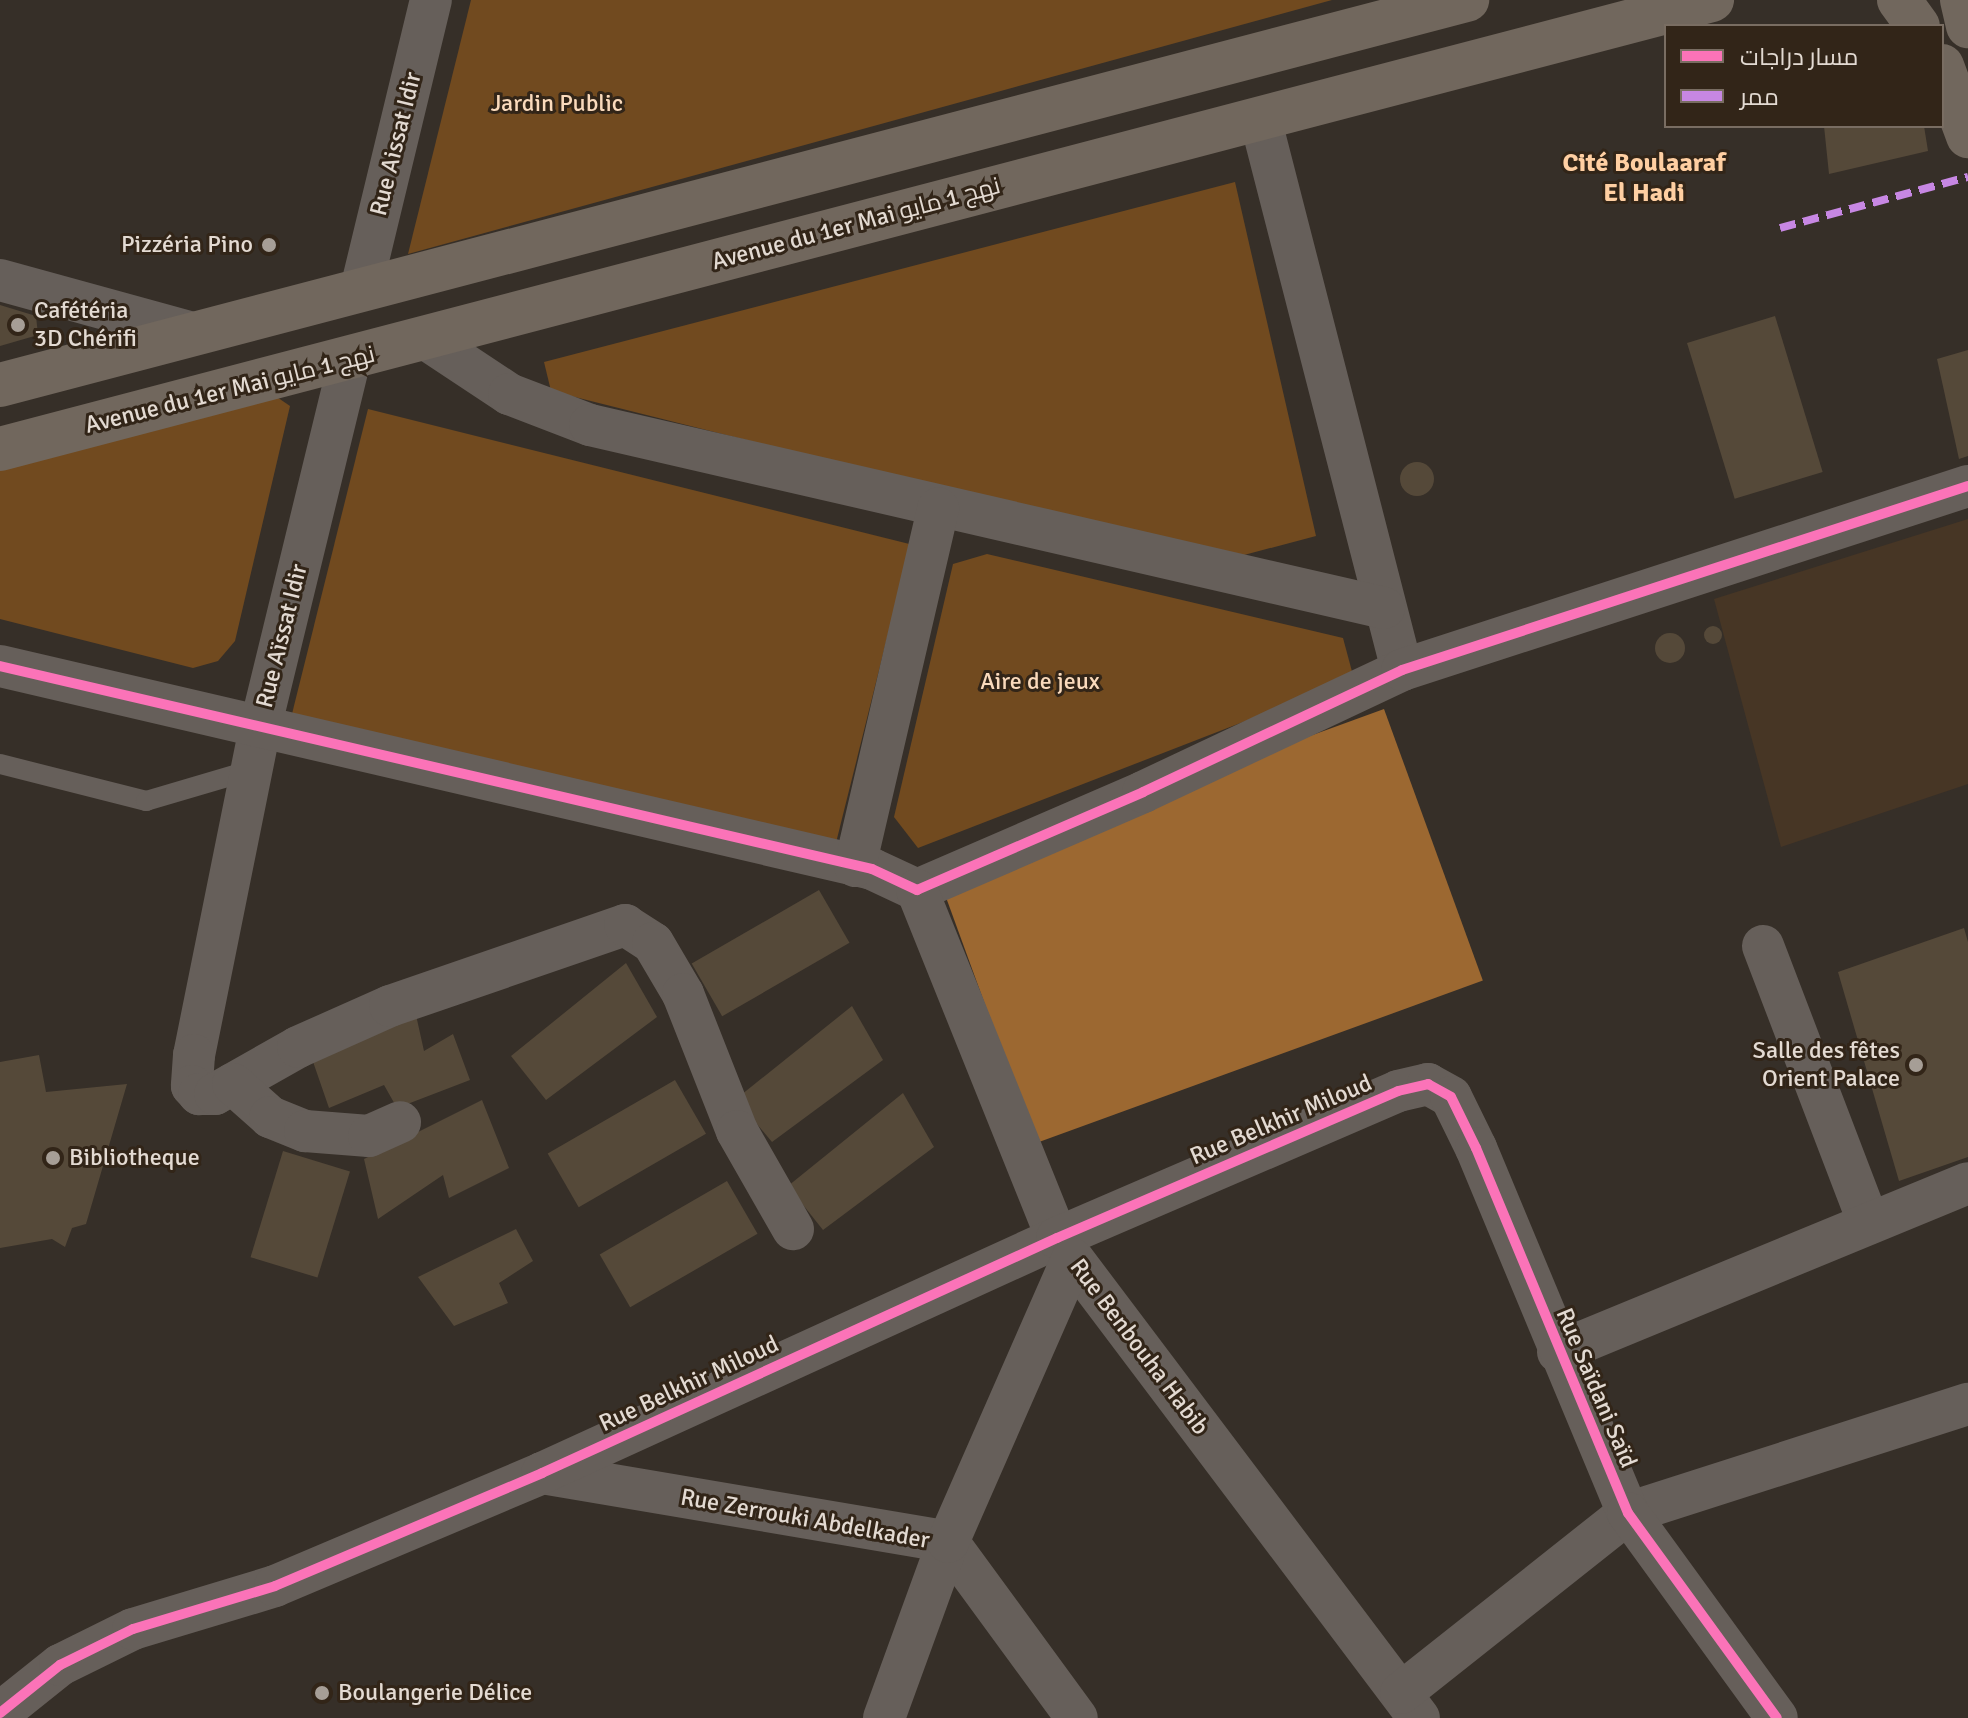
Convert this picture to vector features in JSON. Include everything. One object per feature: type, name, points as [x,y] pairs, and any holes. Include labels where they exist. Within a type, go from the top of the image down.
[{"type":"main road","points":[[0,385],[1467,0]]},
{"type":"main road","name":"Avenue du 1er Mai نهج 1 مايو","points":[[0,449],[1712,0]]},
{"type":"main road","points":[[1899,0],[1917,24]]},
{"type":"main road","points":[[1962,0],[1968,26]]},
{"type":"main road","points":[[1944,71],[1968,136]]},
{"type":"main road","points":[[350,359],[361,289]]},
{"type":"street","name":"Rue Aissat Idir","points":[[361,289],[431,0]]},
{"type":"street","points":[[1260,118],[1402,670]]},
{"type":"street","points":[[0,280],[192,333]]},
{"type":"street","points":[[426,339],[509,394],[590,425],[938,509],[1384,608]]},
{"type":"street","name":"Rue Aïssat Idir","points":[[233,1084],[215,1094],[199,1094],[192,1086],[194,1055],[260,728],[350,359]]},
{"type":"street","points":[[0,666],[855,866],[917,890],[1143,792],[1402,670],[1968,486]]},
{"type":"street","points":[[855,866],[938,509]]},
{"type":"street","name":"Rue Benbouha Habib","points":[[917,890],[1064,1248],[1410,1706]]},
{"type":"street","points":[[400,1122],[369,1136],[305,1131],[270,1117],[233,1084],[298,1047],[390,1006],[625,925],[653,943],[683,994],[737,1131],[793,1229]]},
{"type":"street","points":[[1763,946],[1869,1223]]},
{"type":"street","name":"Rue Saïdani Saïd","points":[[1398,1091],[1428,1084],[1451,1097],[1628,1513],[1777,1718]]},
{"type":"street","name":"Rue Belkhir Miloud","points":[[0,1715],[60,1665],[133,1629],[275,1586],[542,1473],[1064,1248],[1398,1091]]},
{"type":"street","points":[[1558,1352],[1968,1183]]},
{"type":"street","points":[[884,1718],[948,1542],[1064,1248]]},
{"type":"street","points":[[1410,1706],[1628,1513],[1968,1404]]},
{"type":"street","name":"Rue Zerrouki Abdelkader","points":[[542,1473],[948,1542],[1077,1718]]},
{"type":"street","points":[[0,1715],[6,1718]]},
{"type":"lane","points":[[0,764],[146,801],[251,770]]},
{"type":"shaded area","points":[[1968,519],[1968,784],[1781,847],[1714,599]]},
{"type":"shaded area","points":[[1384,709],[1483,981],[1036,1143],[937,872]]},
{"type":"green space","name":"Jardin Public","points":[[471,0],[1332,0],[408,254]]},
{"type":"green space","points":[[1235,182],[1316,536],[1244,555],[945,490],[551,391],[544,362]]},
{"type":"green space","points":[[268,391],[290,406],[235,641],[218,661],[193,668],[0,619],[0,459]]},
{"type":"green space","points":[[368,409],[910,544],[834,849],[292,714]]},
{"type":"green space","name":"Aire de jeux","points":[[987,554],[1343,638],[1354,679],[918,848],[894,817],[953,564]]},
{"type":"building","points":[[1824,128],[1924,128],[1928,151],[1829,174]]},
{"type":"building","name":"Cafétéria 3D Chérifi","points":[[0,305],[36,316],[38,335],[0,346]]},
{"type":"building","points":[[1775,316],[1823,472],[1735,499],[1687,343]]},
{"type":"building","points":[[1968,350],[1968,456],[1959,459],[1937,359]]},
{"type":"building","points":[[1417,462],[1429,467],[1434,479],[1429,491],[1417,496],[1405,491],[1400,479],[1405,467]]},
{"type":"building","points":[[1709,626],[1717,626],[1722,635],[1720,642],[1709,644],[1704,639],[1704,631]]},
{"type":"building","points":[[1670,633],[1681,637],[1685,648],[1681,659],[1670,663],[1659,659],[1655,648],[1659,637]]},
{"type":"building","points":[[819,890],[849,943],[722,1016],[692,964]]},
{"type":"building","name":"Salle des fêtes Orient Palace","points":[[1964,928],[1968,942],[1968,1157],[1899,1181],[1838,972]]},
{"type":"building","points":[[626,963],[657,1017],[546,1100],[511,1056]]},
{"type":"building","points":[[852,1006],[883,1060],[772,1142],[736,1099]]},
{"type":"building","points":[[416,1015],[424,1051],[453,1034],[470,1080],[397,1108],[384,1085],[329,1108],[310,1053]]},
{"type":"building","name":"Bibliotheque","points":[[39,1055],[46,1092],[127,1084],[86,1224],[72,1228],[65,1247],[52,1239],[0,1248],[0,1062]]},
{"type":"building","points":[[675,1080],[706,1134],[579,1207],[548,1154]]},
{"type":"building","points":[[903,1093],[934,1147],[823,1230],[788,1186]]},
{"type":"building","points":[[482,1100],[509,1168],[449,1198],[443,1175],[378,1219],[364,1159]]},
{"type":"building","points":[[283,1151],[350,1171],[317,1278],[251,1257]]},
{"type":"building","points":[[727,1181],[758,1234],[630,1307],[600,1254]]},
{"type":"building","points":[[516,1229],[533,1261],[499,1283],[508,1303],[454,1326],[418,1277]]},
{"type":"marked path","points":[[1780,228],[1968,177]]},
{"type":"cycle path","points":[[0,666],[872,869],[917,890],[1143,792],[1402,670],[1968,486]]},
{"type":"cycle path","points":[[0,1713],[60,1665],[133,1629],[275,1586],[542,1473],[1057,1238],[1398,1091],[1428,1084],[1451,1097],[1476,1148],[1628,1513],[1777,1718]]},
{"type":"place","name":"Pizzéria Pino","points":[[269,245]]},
{"type":"place","name":"Cafétéria 3D Chérifi","points":[[18,325]]},
{"type":"place","name":"Salle des fêtes Orient Palace","points":[[1916,1065]]},
{"type":"place","name":"Bibliotheque","points":[[53,1158]]},
{"type":"place","name":"Boulangerie Délice","points":[[322,1693]]},
{"type":"district","name":"Cité Boulaaraf El Hadi","points":[[1644,179]]}]
